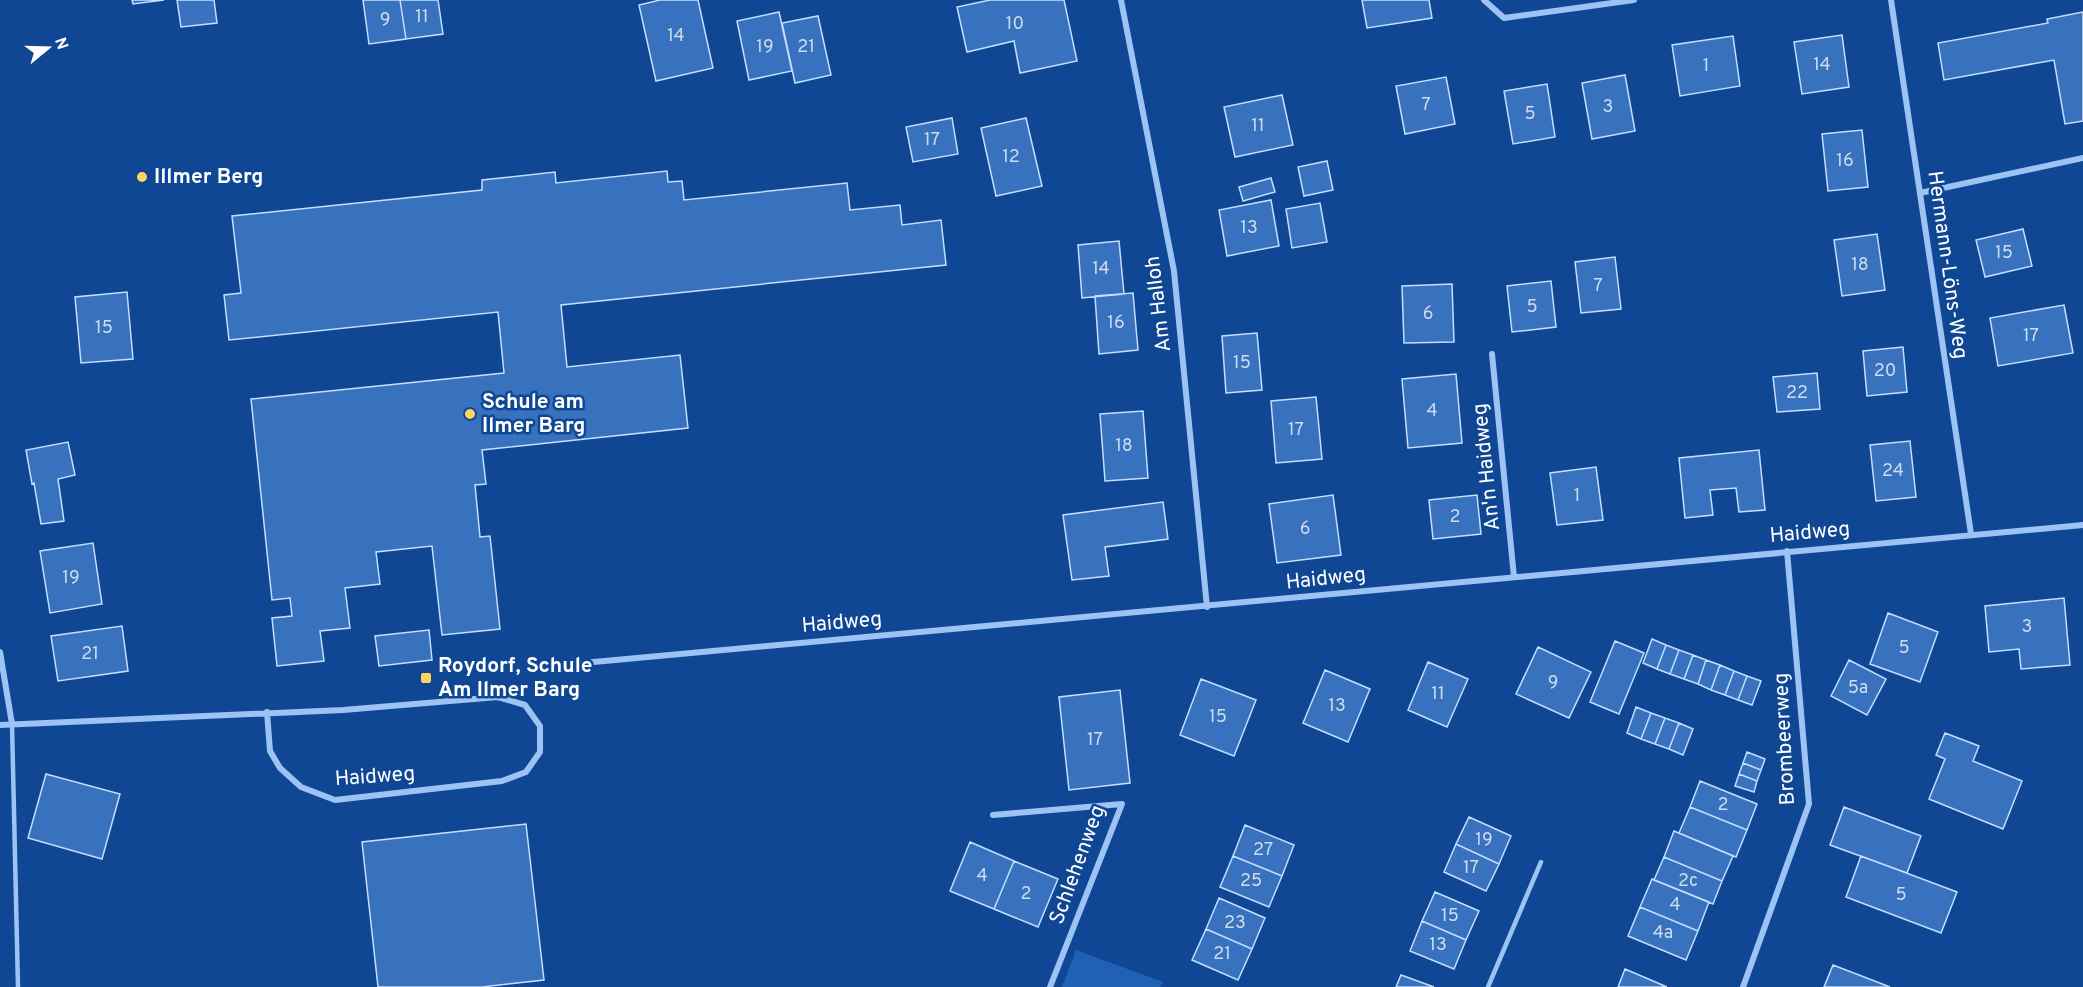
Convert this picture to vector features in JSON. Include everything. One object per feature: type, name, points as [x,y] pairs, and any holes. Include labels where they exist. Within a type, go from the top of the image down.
[{"type":"street","name":"Am Halloh","points":[[1121,0],[1174,271],[1207,607]]},
{"type":"street","points":[[1484,0],[1504,18],[1634,0]]},
{"type":"street","name":"Hermann-Löns-Weg","points":[[1891,0],[1971,534]]},
{"type":"street","points":[[1920,193],[2083,158]]},
{"type":"street","name":"An'n Haidweg","points":[[1492,354],[1514,577]]},
{"type":"street","name":"Haidweg","points":[[572,664],[2083,525]]},
{"type":"street","name":"Brombeerweg","points":[[1743,987],[1809,804],[1787,551]]},
{"type":"street","points":[[0,652],[12,724]]},
{"type":"street","name":"Haidweg","points":[[0,725],[267,712],[343,710],[498,697],[525,705],[540,726],[540,752],[526,772],[502,781],[335,800],[301,787],[280,768],[270,751],[267,712]]},
{"type":"street","name":"Schlehenweg","points":[[993,815],[1122,804],[1050,987]]},
{"type":"lane","points":[[12,724],[18,987]]},
{"type":"lane","points":[[1488,987],[1540,862]]},
{"type":"shaded area","points":[[1076,950],[1163,982],[1160,987],[1062,987]]},
{"type":"building","points":[[132,0],[164,0],[133,4]]},
{"type":"building","points":[[177,0],[214,0],[217,23],[181,27]]},
{"type":"building","points":[[363,0],[400,0],[406,39],[369,44]]},
{"type":"building","points":[[400,0],[438,0],[443,34],[406,39]]},
{"type":"building","points":[[660,0],[698,0],[713,68],[656,81],[639,5]]},
{"type":"building","points":[[990,0],[1064,0],[1077,61],[1020,73],[1014,41],[967,52],[957,7]]},
{"type":"building","points":[[1362,0],[1429,0],[1432,18],[1367,28]]},
{"type":"building","points":[[779,12],[792,71],[749,80],[737,21]]},
{"type":"building","points":[[2083,12],[2083,121],[2065,124],[2054,60],[1944,80],[1938,43],[2048,23],[2047,19]]},
{"type":"building","points":[[818,16],[831,75],[795,83],[782,23]]},
{"type":"building","points":[[1842,35],[1849,87],[1802,94],[1794,42]]},
{"type":"building","points":[[1733,36],[1740,86],[1680,96],[1672,45]]},
{"type":"building","points":[[1625,75],[1635,131],[1592,139],[1582,83]]},
{"type":"building","points":[[1446,77],[1455,124],[1405,134],[1396,86]]},
{"type":"building","points":[[1547,84],[1555,137],[1513,144],[1504,91]]},
{"type":"building","points":[[1282,95],[1293,145],[1235,157],[1224,107]]},
{"type":"building","points":[[952,118],[958,154],[913,162],[906,127]]},
{"type":"building","points":[[1026,118],[1042,186],[996,196],[981,128]]},
{"type":"building","points":[[1862,130],[1868,187],[1828,191],[1822,134]]},
{"type":"building","points":[[1327,161],[1333,190],[1304,196],[1298,167]]},
{"type":"building","name":"Schule am Ilmer Barg","points":[[667,171],[668,182],[682,181],[684,200],[847,183],[850,210],[900,205],[902,225],[941,220],[946,265],[561,305],[567,367],[680,355],[688,428],[482,450],[486,484],[475,485],[480,537],[490,536],[500,629],[442,635],[432,546],[376,552],[380,584],[345,588],[350,628],[320,631],[324,661],[277,666],[272,618],[292,616],[290,598],[272,600],[251,399],[504,373],[498,312],[229,340],[224,295],[241,293],[232,216],[482,190],[482,180],[555,172],[556,183]]},
{"type":"building","points":[[1271,178],[1275,192],[1243,201],[1239,187]]},
{"type":"building","points":[[1271,200],[1279,246],[1227,256],[1219,210]]},
{"type":"building","points":[[1320,203],[1327,242],[1292,248],[1286,209]]},
{"type":"building","points":[[2023,229],[2032,266],[1985,277],[1976,240]]},
{"type":"building","points":[[1877,234],[1885,290],[1842,296],[1834,240]]},
{"type":"building","points":[[1119,241],[1124,294],[1082,298],[1078,245]]},
{"type":"building","points":[[1615,257],[1621,309],[1581,313],[1575,262]]},
{"type":"building","points":[[1551,281],[1556,327],[1512,332],[1507,286]]},
{"type":"building","points":[[1452,284],[1454,342],[1404,343],[1402,286]]},
{"type":"building","points":[[127,292],[133,359],[81,363],[75,297]]},
{"type":"building","points":[[1133,293],[1138,350],[1099,354],[1095,296]]},
{"type":"building","points":[[2064,305],[2073,353],[1998,366],[1990,318]]},
{"type":"building","points":[[1257,333],[1262,390],[1226,393],[1222,336]]},
{"type":"building","points":[[1903,347],[1907,392],[1867,396],[1863,351]]},
{"type":"building","points":[[1817,373],[1820,409],[1777,412],[1773,377]]},
{"type":"building","points":[[1456,374],[1462,443],[1408,448],[1402,379]]},
{"type":"building","points":[[1316,397],[1322,459],[1276,463],[1271,401]]},
{"type":"building","points":[[1143,411],[1148,478],[1105,481],[1100,414]]},
{"type":"building","points":[[1910,441],[1916,497],[1876,501],[1870,445]]},
{"type":"building","points":[[68,442],[75,475],[58,479],[64,521],[41,524],[26,450]]},
{"type":"building","points":[[1759,450],[1765,510],[1739,512],[1736,488],[1710,490],[1713,515],[1685,518],[1679,458]]},
{"type":"building","points":[[1596,467],[1603,520],[1557,525],[1550,473]]},
{"type":"building","points":[[1333,495],[1341,555],[1277,563],[1269,504]]},
{"type":"building","points":[[1477,495],[1481,534],[1433,539],[1429,500]]},
{"type":"building","points":[[1163,502],[1168,539],[1105,547],[1109,576],[1072,580],[1063,515]]},
{"type":"building","points":[[93,543],[102,604],[50,613],[40,551]]},
{"type":"building","points":[[2064,598],[2070,665],[2021,669],[2019,649],[1989,652],[1985,606]]},
{"type":"building","points":[[1888,613],[1938,632],[1920,682],[1870,664]]},
{"type":"building","points":[[122,626],[128,671],[58,681],[51,636]]},
{"type":"building","points":[[429,630],[432,660],[379,666],[375,636]]},
{"type":"building","points":[[1652,639],[1666,645],[1657,669],[1643,663]]},
{"type":"building","points":[[1615,641],[1644,653],[1619,714],[1590,702]]},
{"type":"building","points":[[1666,645],[1679,650],[1670,674],[1657,669]]},
{"type":"building","points":[[1538,647],[1591,672],[1569,718],[1516,694]]},
{"type":"building","points":[[1679,650],[1693,655],[1684,679],[1670,674]]},
{"type":"building","points":[[1693,655],[1706,660],[1698,684],[1684,679]]},
{"type":"building","points":[[1706,660],[1720,665],[1711,690],[1698,684]]},
{"type":"building","points":[[1849,660],[1886,679],[1867,715],[1831,696]]},
{"type":"building","points":[[1428,662],[1468,679],[1447,727],[1408,710]]},
{"type":"building","points":[[1720,665],[1734,671],[1725,695],[1711,690]]},
{"type":"building","points":[[1325,670],[1370,689],[1348,742],[1303,723]]},
{"type":"building","points":[[1734,671],[1747,676],[1738,700],[1725,695]]},
{"type":"building","points":[[1747,676],[1761,681],[1752,705],[1738,700]]},
{"type":"building","points":[[1201,679],[1256,700],[1234,756],[1180,735]]},
{"type":"building","points":[[1120,690],[1130,783],[1069,790],[1059,697]]},
{"type":"building","points":[[1636,707],[1651,713],[1641,739],[1627,733]]},
{"type":"building","points":[[1651,713],[1665,718],[1655,744],[1641,739]]},
{"type":"building","points":[[1665,718],[1679,723],[1669,749],[1655,744]]},
{"type":"building","points":[[1679,723],[1693,729],[1683,755],[1669,749]]},
{"type":"building","points":[[1945,733],[1979,746],[1973,761],[2022,781],[2003,829],[1929,799],[1945,759],[1936,755]]},
{"type":"building","points":[[1747,752],[1765,759],[1761,770],[1743,763]]},
{"type":"building","points":[[1743,763],[1761,770],[1757,781],[1739,774]]},
{"type":"building","points":[[46,774],[120,794],[102,859],[28,838]]},
{"type":"building","points":[[1739,774],[1757,781],[1754,792],[1735,786]]},
{"type":"building","points":[[1700,781],[1757,804],[1747,830],[1690,807]]},
{"type":"building","points":[[1690,807],[1747,830],[1736,857],[1679,833]]},
{"type":"building","points":[[1844,807],[1921,836],[1907,873],[1830,845]]},
{"type":"building","points":[[1469,817],[1511,836],[1499,864],[1456,844]]},
{"type":"building","points":[[526,824],[544,980],[482,987],[378,987],[362,842]]},
{"type":"building","points":[[1245,825],[1294,845],[1282,876],[1233,856]]},
{"type":"building","points":[[1674,831],[1733,856],[1722,881],[1664,857]]},
{"type":"building","points":[[970,842],[1014,861],[994,909],[950,891]]},
{"type":"building","points":[[1456,844],[1499,864],[1486,891],[1444,872]]},
{"type":"building","points":[[1233,856],[1282,876],[1269,907],[1220,887]]},
{"type":"building","points":[[1861,856],[1957,892],[1941,933],[1846,897]]},
{"type":"building","points":[[1664,857],[1722,881],[1713,904],[1654,880]]},
{"type":"building","points":[[1014,861],[1058,879],[1038,927],[994,909]]},
{"type":"building","points":[[1652,879],[1709,902],[1698,931],[1640,907]]},
{"type":"building","points":[[1435,892],[1479,911],[1466,940],[1422,921]]},
{"type":"building","points":[[1219,898],[1265,918],[1252,949],[1206,929]]},
{"type":"building","points":[[1640,907],[1698,931],[1686,960],[1628,936]]},
{"type":"building","points":[[1422,921],[1466,940],[1454,969],[1410,951]]},
{"type":"building","points":[[1206,929],[1252,949],[1238,980],[1192,960]]},
{"type":"building","points":[[1833,965],[1890,987],[1824,987]]},
{"type":"building","points":[[1625,969],[1667,987],[1618,987]]},
{"type":"building","points":[[1401,975],[1434,987],[1396,987]]},
{"type":"place","name":"Illmer Berg","points":[[142,177]]},
{"type":"place","name":"Schule am Ilmer Barg","points":[[470,414]]},
{"type":"place","name":"Roydorf, Schule Am Ilmer Barg","points":[[426,678]]}]
